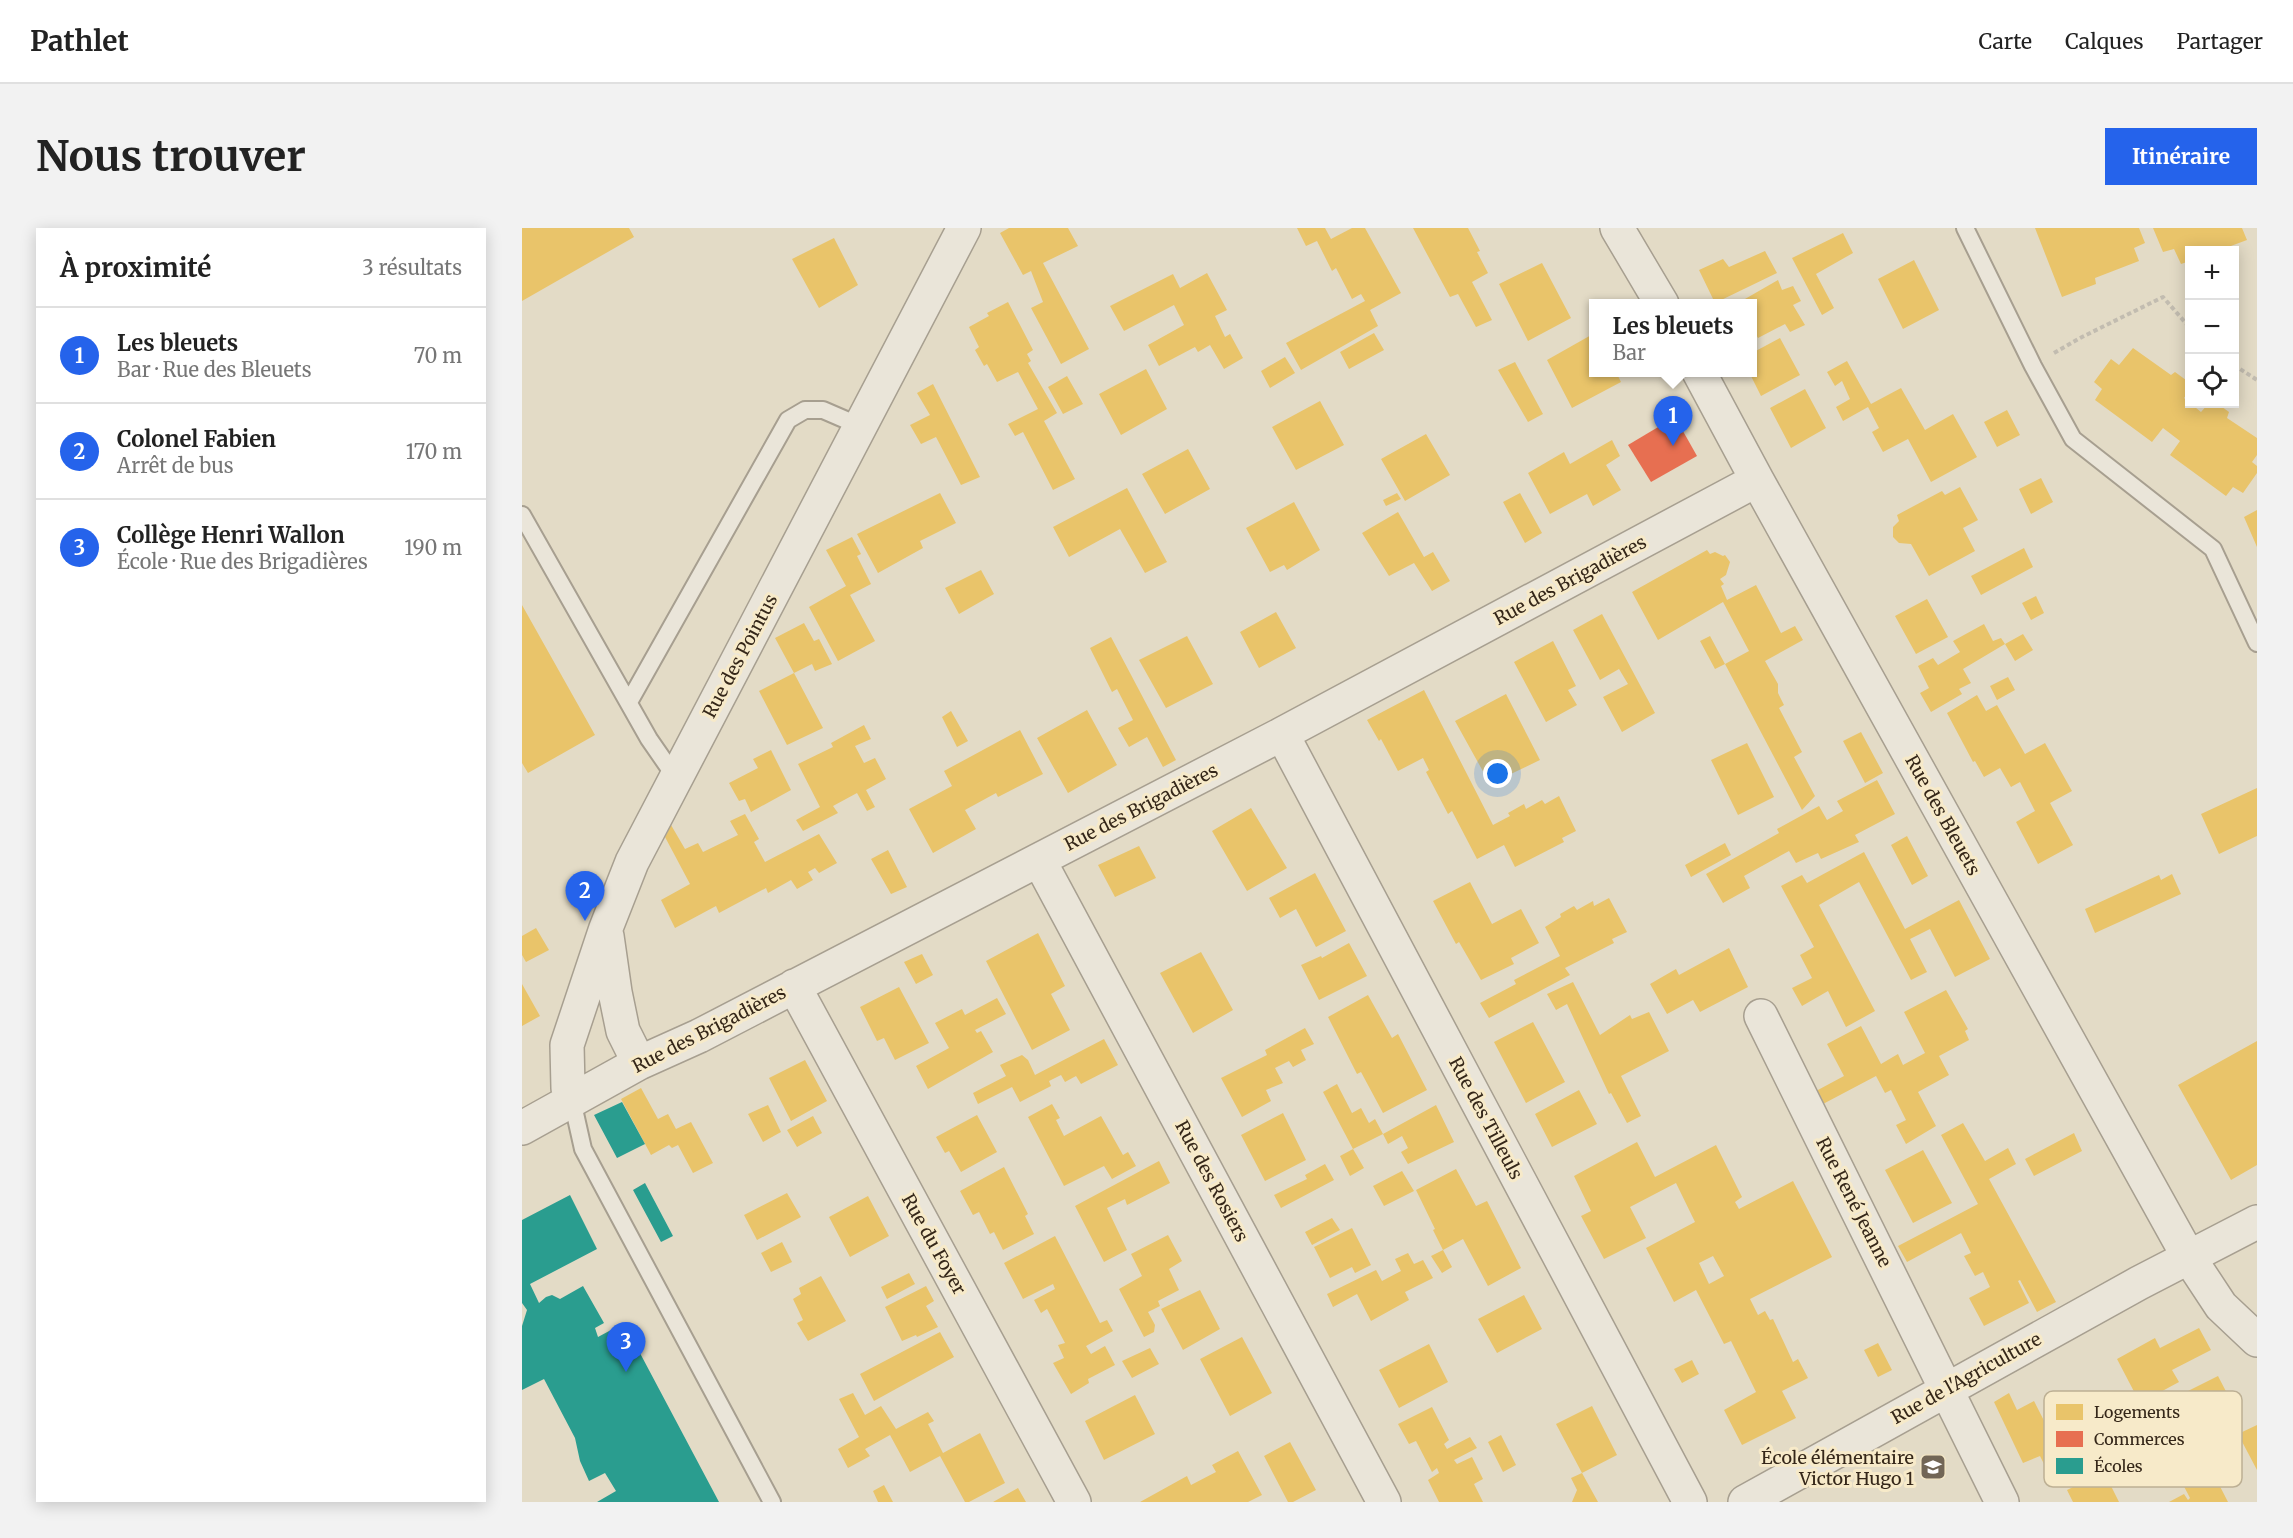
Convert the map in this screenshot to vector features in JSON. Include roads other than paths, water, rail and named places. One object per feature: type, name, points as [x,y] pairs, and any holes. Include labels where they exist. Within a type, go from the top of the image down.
[{"type":"street","name":"Rue des Pointus","points":[[572,1100],[568,1088],[567,1045],[606,928],[632,862],[964,228]]},
{"type":"street","points":[[1617,228],[1660,299]]},
{"type":"street","name":"Rue des Bleuets","points":[[1702,377],[1756,480],[2188,1256],[2221,1306],[2257,1340]]},
{"type":"street","name":"Rue des Brigadières","points":[[522,1128],[639,1063],[699,1036],[1282,734],[1756,480]]},
{"type":"street","name":"Rue des Tilleuls","points":[[1282,734],[1690,1502]]},
{"type":"street","name":"Rue des Rosiers","points":[[1039,860],[1384,1502]]},
{"type":"street","points":[[606,928],[623,1031],[639,1063]]},
{"type":"street","name":"Rue du Foyer","points":[[794,986],[1074,1502]]},
{"type":"street","name":"Rue René Jeanne","points":[[1761,1016],[2002,1502]]},
{"type":"street","name":"Rue de l'Agriculture","points":[[1745,1502],[2188,1256],[2257,1222]]},
{"type":"lane","points":[[1965,228],[2033,366],[2073,439],[2212,549],[2257,643]]},
{"type":"lane","points":[[629,702],[788,420],[805,410],[823,410],[860,426]]},
{"type":"lane","points":[[522,515],[649,739],[676,778]]},
{"type":"lane","points":[[572,1100],[583,1149],[772,1502]]},
{"type":"place","name":"Les bleuets","points":[[1673,446]]},
{"type":"place","name":"Colonel Fabien","points":[[585,921]]},
{"type":"place","name":"Collège Henri Wallon","points":[[626,1372]]},
{"type":"place","name":"École élémentaire Victor Hugo 1","points":[[1933,1467]]}]
